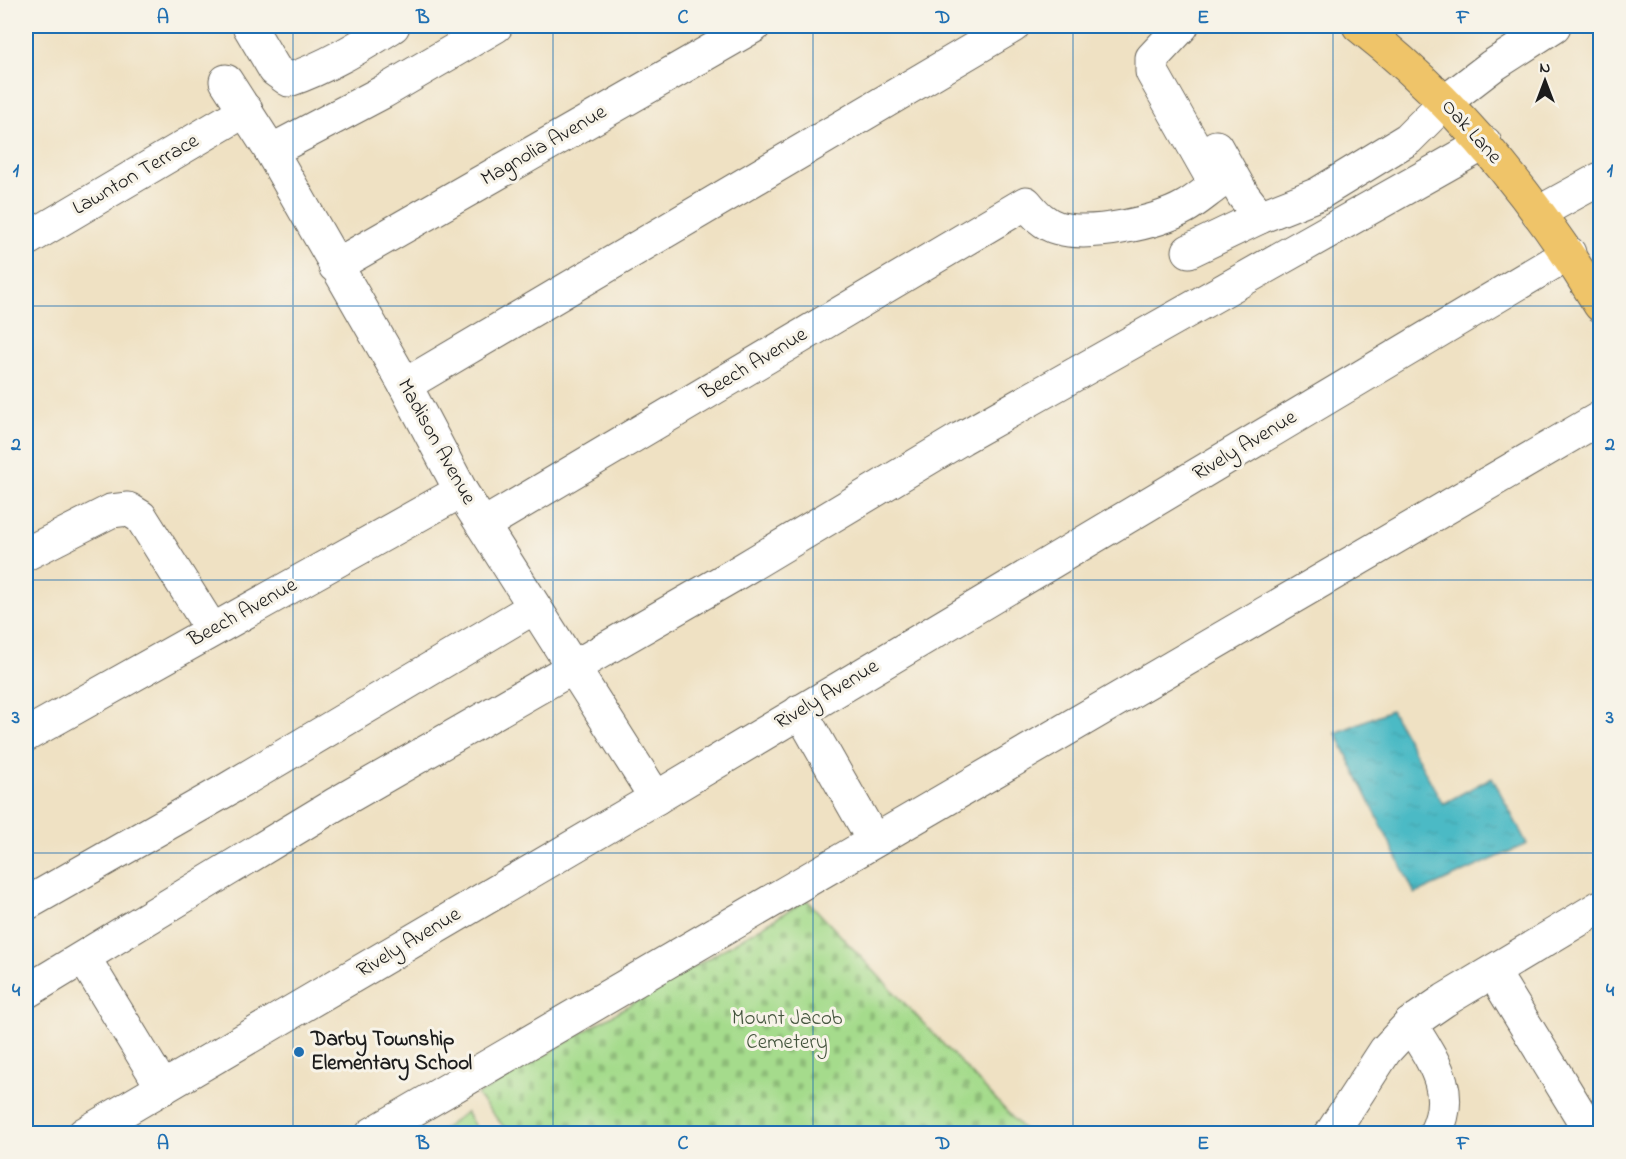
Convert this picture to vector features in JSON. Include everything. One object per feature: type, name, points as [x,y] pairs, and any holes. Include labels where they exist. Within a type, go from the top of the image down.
[{"type":"main road","name":"Oak Lane","points":[[1359,26],[1444,102],[1485,143],[1569,253],[1600,305]]},
{"type":"street","points":[[249,26],[275,70],[289,80],[314,72],[343,57],[393,26]]},
{"type":"street","points":[[271,151],[383,92],[496,26]]},
{"type":"street","name":"Magnolia Avenue","points":[[335,266],[754,26]]},
{"type":"street","points":[[405,385],[1013,26]]},
{"type":"street","points":[[1190,251],[1260,217],[1318,194],[1408,139],[1444,102],[1492,66],[1554,26]]},
{"type":"street","points":[[1176,31],[1168,51],[1177,80],[1244,195],[1260,217]]},
{"type":"street","name":"Beech Avenue","points":[[483,525],[1026,203],[1037,217],[1058,228],[1085,232],[1155,219],[1185,207],[1216,185],[1152,72],[1152,58],[1176,31]]},
{"type":"street","name":"Madison Avenue","points":[[226,81],[271,151],[405,385],[461,491],[533,608],[574,667],[656,798]]},
{"type":"street","name":"Lawnton Terrace","points":[[26,240],[246,110]]},
{"type":"street","points":[[26,992],[334,805],[574,667],[962,438],[1485,143]]},
{"type":"street","points":[[1538,213],[1600,179]]},
{"type":"street","name":"Rively Avenue","points":[[98,1130],[163,1088],[656,798],[1569,253]]},
{"type":"street","points":[[372,1134],[1600,418]]},
{"type":"street","name":"Beech Avenue","points":[[26,735],[461,491]]},
{"type":"street","points":[[26,554],[111,511],[128,509],[141,517],[212,630]]},
{"type":"street","points":[[26,904],[228,789],[533,608]]},
{"type":"street","points":[[800,711],[874,841]]},
{"type":"street","points":[[1331,1134],[1385,1051],[1410,1024],[1600,907]]},
{"type":"street","points":[[84,958],[163,1088]]},
{"type":"street","points":[[1493,972],[1592,1134]]},
{"type":"street","points":[[1410,1024],[1441,1079],[1444,1113],[1435,1134]]},
{"type":"green space","name":"Mount Jacob Cemetery","points":[[807,900],[1027,1133],[509,1133],[477,1095]]},
{"type":"green space","points":[[466,1112],[479,1133],[438,1133]]},
{"type":"water","points":[[1391,710],[1443,804],[1492,777],[1527,844],[1415,894],[1336,733]]},
{"type":"place","name":"Darby Township Elementary School","points":[[299,1052]]}]
